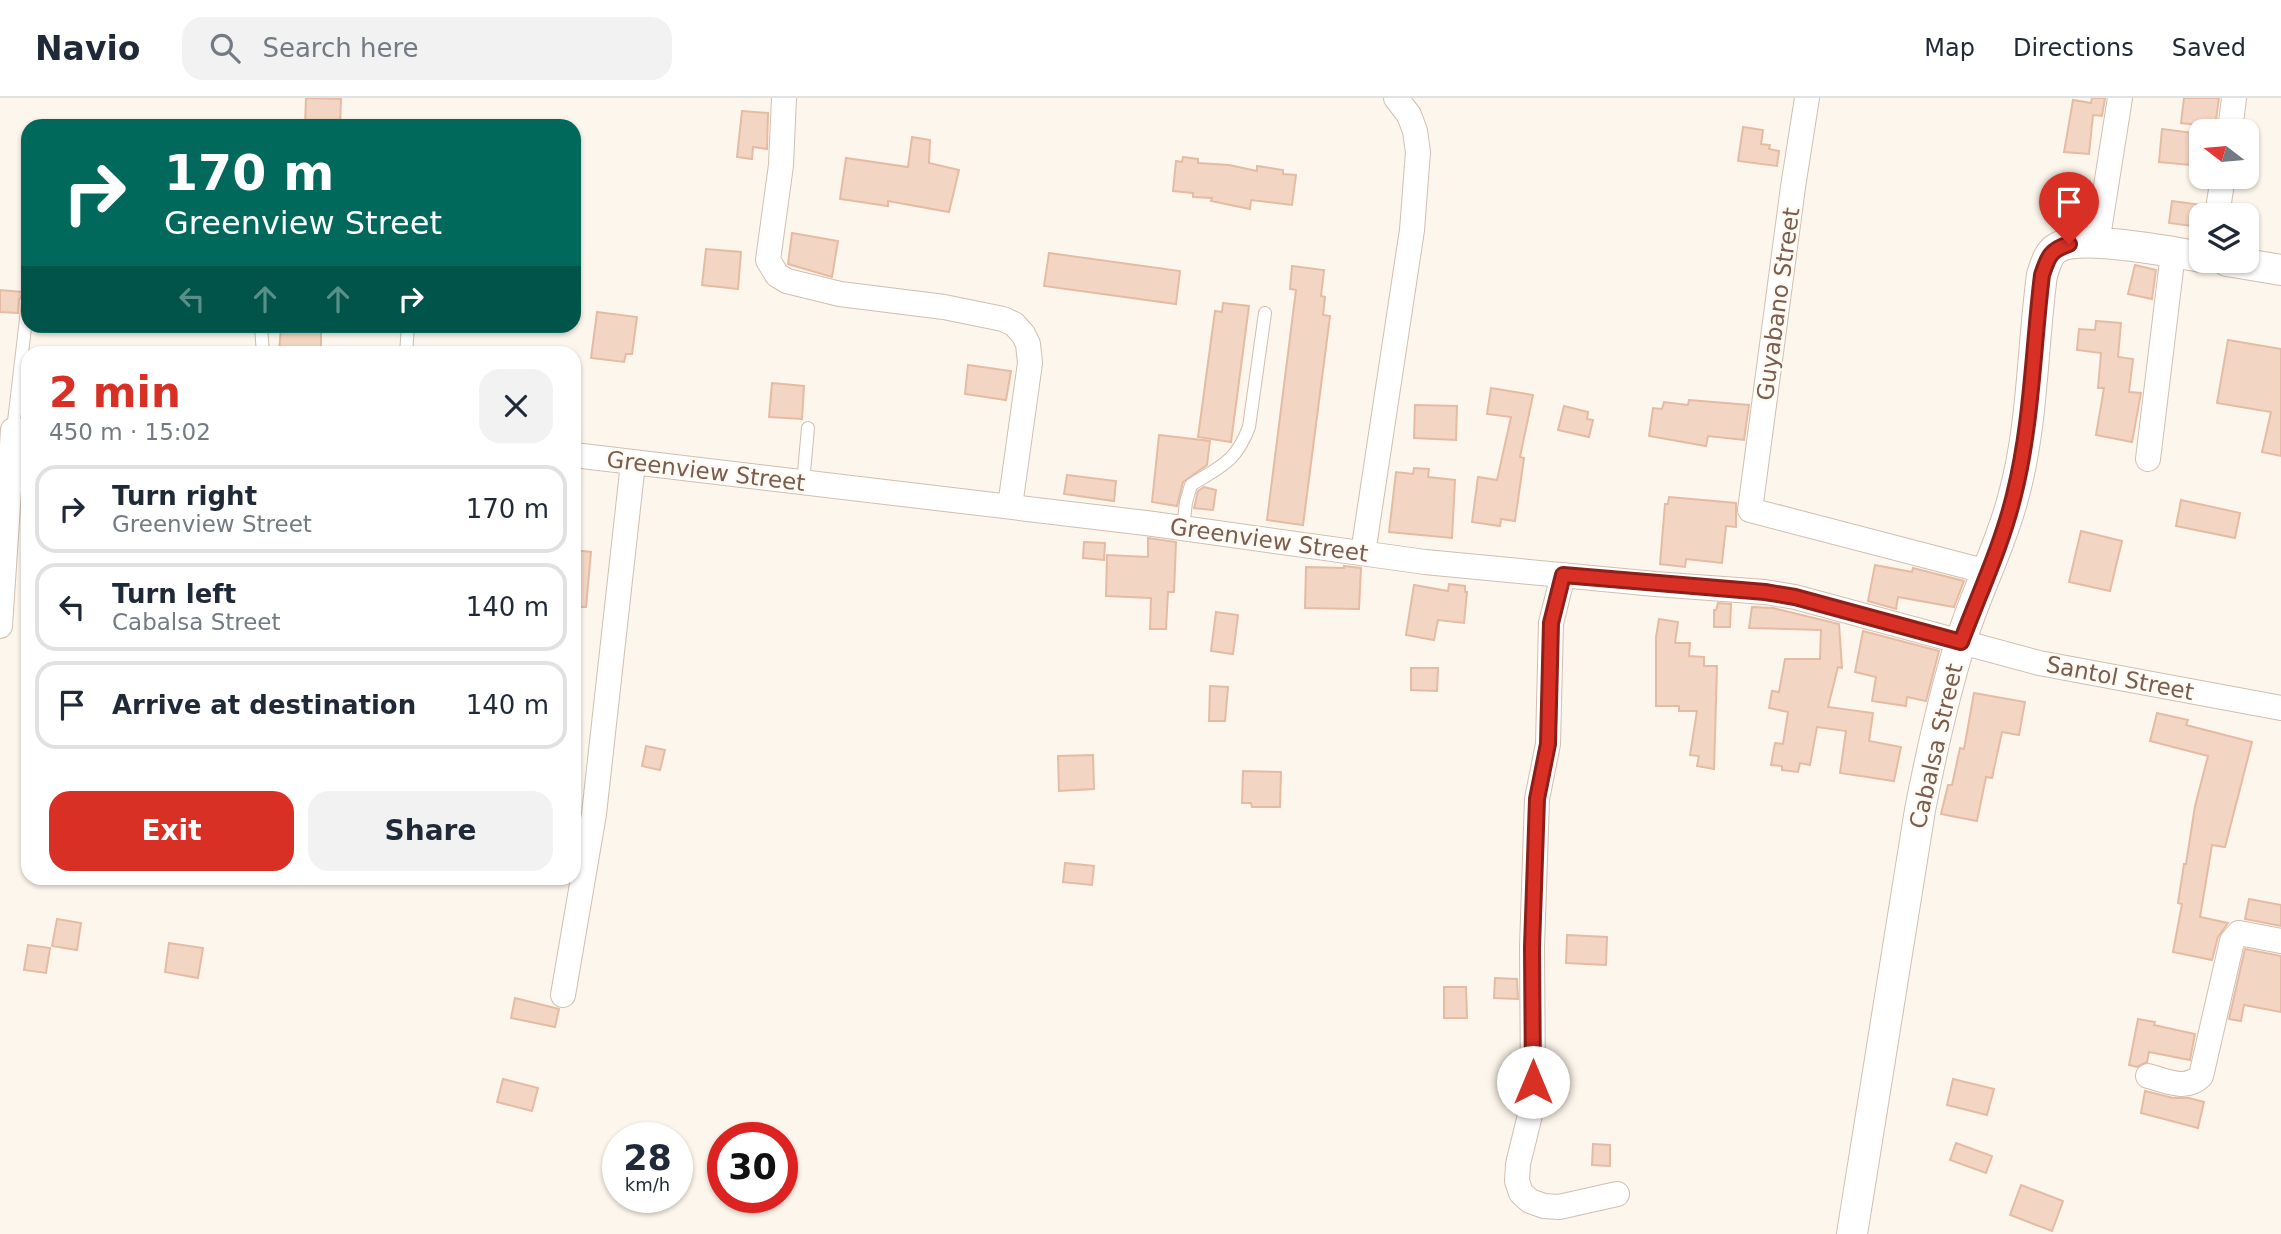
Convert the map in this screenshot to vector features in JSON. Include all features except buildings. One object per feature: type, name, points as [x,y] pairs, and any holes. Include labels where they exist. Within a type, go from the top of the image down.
[{"type":"street","points":[[784,98],[781,164],[768,260],[777,275],[787,281],[840,294],[944,307],[1003,319],[1014,324],[1023,334],[1028,344],[1030,363],[1010,506]]},
{"type":"street","points":[[1363,553],[1412,230],[1419,152],[1409,115],[1396,98]]},
{"type":"street","name":"Guyabano Street","points":[[1807,98],[1750,510],[1988,572]]},
{"type":"street","points":[[2097,243],[2120,98]]},
{"type":"street","points":[[2231,119],[2234,98]]},
{"type":"street","name":"Cabalsa Street","points":[[1852,1234],[1920,810],[1933,745],[1961,642],[2014,496],[2023,452],[2039,298],[2047,259],[2056,248],[2069,244],[2097,243],[2188,255]]},
{"type":"street","points":[[2148,459],[2188,255]]},
{"type":"street","points":[[2259,266],[2281,270]]},
{"type":"street","points":[[0,626],[4,498],[21,431]]},
{"type":"street","name":"Greenview Street","points":[[581,457],[1010,506],[1363,553],[1563,575],[1765,592],[1795,597],[1961,642]]},
{"type":"street","points":[[563,995],[594,814],[633,463]]},
{"type":"street","points":[[1563,575],[1551,623],[1548,744],[1537,799],[1532,947],[1533,1082],[1531,1111],[1518,1164],[1517,1181],[1521,1193],[1530,1202],[1545,1206],[1559,1207],[1617,1194]]},
{"type":"street","name":"Santol Street","points":[[1961,642],[2039,663],[2281,708]]},
{"type":"street","points":[[2148,1076],[2185,1085],[2195,1082],[2201,1076],[2232,941],[2239,933],[2281,941]]},
{"type":"lane","points":[[1182,528],[1191,485],[1226,464],[1243,443],[1249,427],[1265,313]]},
{"type":"lane","points":[[803,483],[808,428]]},
{"type":"route","points":[[1533,1082],[1532,947],[1537,799],[1548,744],[1551,623],[1563,575],[1765,592],[1795,597],[1961,642],[2014,496],[2023,452],[2042,275],[2047,259],[2056,248],[2069,244]]}]
